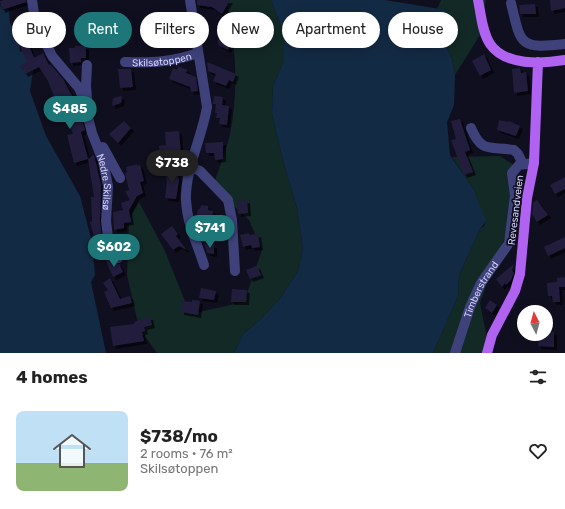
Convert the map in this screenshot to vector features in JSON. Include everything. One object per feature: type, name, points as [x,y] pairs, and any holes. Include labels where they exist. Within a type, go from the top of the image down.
[{"type":"main road","points":[[478,0],[484,29],[489,43],[495,50],[506,56],[538,62],[565,60]]},
{"type":"main road","name":"Revesandveien","points":[[487,353],[492,335],[515,291],[520,274],[527,198],[534,163],[538,62]]},
{"type":"street","name":"Nedre Skilsø","points":[[32,0],[35,20],[52,56],[79,88],[103,161],[108,186],[106,221],[108,238],[118,258]]},
{"type":"street","name":"Skilsøtoppen","points":[[190,0],[207,107],[204,123],[191,167],[187,189],[188,215],[192,236],[204,265]]},
{"type":"street","points":[[512,2],[519,35],[525,43],[539,47],[565,44]]},
{"type":"street","name":"Skilsøtoppen","points":[[125,62],[161,63],[179,60],[198,53]]},
{"type":"street","points":[[87,65],[87,112],[103,149],[120,178]]},
{"type":"street","points":[[471,128],[476,140],[481,145],[490,149],[514,150],[523,164],[534,163]]},
{"type":"street","name":"Timberstrand","points":[[455,353],[470,307],[481,283],[509,243],[515,196],[512,173],[515,168],[523,164]]},
{"type":"street","points":[[191,167],[200,172],[228,200],[232,220],[236,271]]},
{"type":"green space","points":[[226,0],[271,0],[282,29],[282,48],[284,48],[284,60],[273,86],[272,113],[283,161],[297,208],[303,249],[298,271],[279,300],[259,321],[243,334],[234,353],[157,353],[139,328],[127,275],[129,220],[139,202],[165,251],[190,314],[244,302],[262,250],[249,220],[213,187],[230,134],[233,117],[235,100],[234,48],[274,48],[274,12],[228,12]]},
{"type":"green space","points":[[441,0],[486,0],[480,35],[455,75],[452,59],[446,48],[458,48],[458,12],[446,12],[446,10],[437,9]]},
{"type":"green space","points":[[500,156],[518,168],[521,203],[498,253],[480,303],[490,353],[433,353],[458,296],[459,275],[480,229],[485,225],[474,190],[452,157]]},
{"type":"water","points":[[271,0],[385,0],[446,10],[446,12],[388,12],[388,48],[446,48],[452,59],[455,75],[454,105],[447,122],[450,155],[474,190],[486,221],[480,229],[459,275],[458,296],[433,353],[234,353],[243,334],[259,321],[279,300],[298,271],[303,249],[297,208],[283,161],[272,113],[273,86],[284,60],[284,48],[380,48],[380,12],[282,12],[282,29]]},
{"type":"water","points":[[0,5],[2,10],[9,10],[10,23],[12,27],[12,48],[20,48],[20,52],[29,48],[35,57],[30,91],[46,136],[80,196],[92,242],[95,275],[91,282],[106,353],[0,353]]},
{"type":"building","points":[[26,0],[26,2],[2,10],[0,1]]},
{"type":"building","points":[[197,0],[230,0],[223,12],[219,12],[212,7],[197,5]]},
{"type":"building","points":[[550,0],[565,0],[565,8],[551,11]]},
{"type":"building","points":[[535,4],[536,14],[520,14],[519,5]]},
{"type":"building","points":[[21,48],[30,48],[34,58],[43,53],[49,65],[50,64],[63,79],[76,103],[74,104],[79,118],[81,117],[85,130],[81,132],[88,159],[74,163],[67,135],[73,134],[67,117],[65,117],[63,111],[60,112],[48,81],[39,67],[25,74],[20,66],[27,62]]},
{"type":"building","points":[[69,48],[86,48],[86,58],[81,58],[81,62],[70,63]]},
{"type":"building","points":[[484,54],[491,70],[480,76],[472,61]]},
{"type":"building","points":[[207,62],[236,74],[233,82],[229,80],[226,86],[213,81],[216,74],[208,71]]},
{"type":"building","points":[[178,66],[187,70],[186,73],[196,77],[198,91],[191,92],[190,87],[169,79],[173,68],[177,70]]},
{"type":"building","points":[[520,68],[521,73],[526,72],[528,91],[514,93],[512,69]]},
{"type":"building","points":[[118,69],[131,69],[133,87],[120,88]]},
{"type":"building","points":[[122,96],[121,103],[112,106],[113,98]]},
{"type":"building","points":[[214,96],[223,97],[222,105],[213,104]]},
{"type":"building","points":[[216,104],[229,106],[227,125],[219,124],[220,118],[216,118],[217,113],[215,113]]},
{"type":"building","points":[[460,119],[470,150],[465,152],[473,172],[464,175],[451,140],[456,139],[451,121]]},
{"type":"building","points":[[499,120],[509,121],[520,126],[516,136],[497,130]]},
{"type":"building","points":[[124,121],[131,128],[118,143],[109,134]]},
{"type":"building","points":[[179,131],[181,155],[160,157],[159,146],[166,145],[165,132]]},
{"type":"building","points":[[223,142],[223,159],[215,160],[214,153],[206,153],[205,143]]},
{"type":"building","points":[[94,155],[101,185],[100,222],[102,239],[105,246],[93,248],[91,241],[95,240],[90,222],[92,221],[91,197],[94,197],[88,159]]},
{"type":"building","points":[[137,164],[137,166],[140,165],[144,181],[140,182],[143,193],[137,196],[129,210],[131,222],[124,223],[124,228],[114,230],[113,212],[123,210],[121,203],[130,200],[125,191],[129,190],[125,173],[127,172],[126,167]]},
{"type":"building","points":[[176,168],[179,180],[176,199],[165,198],[167,182],[165,170]]},
{"type":"building","points":[[565,177],[565,189],[555,194],[550,185]]},
{"type":"building","points":[[247,200],[248,213],[238,214],[237,201]]},
{"type":"building","points":[[537,200],[548,215],[537,222],[532,214],[533,203]]},
{"type":"building","points":[[201,205],[208,206],[208,210],[213,211],[211,223],[196,221],[198,209],[200,209]]},
{"type":"building","points":[[172,226],[178,234],[176,236],[187,250],[179,246],[173,250],[161,234]]},
{"type":"building","points":[[249,233],[249,235],[258,234],[260,247],[252,248],[251,245],[243,247],[240,235]]},
{"type":"building","points":[[565,237],[565,248],[548,256],[544,247]]},
{"type":"building","points":[[204,244],[214,245],[214,254],[207,253]]},
{"type":"building","points":[[111,259],[114,263],[119,264],[123,272],[113,277],[106,261]]},
{"type":"building","points":[[514,264],[512,270],[514,273],[511,280],[506,285],[505,283],[502,287],[496,279]]},
{"type":"building","points":[[257,266],[261,275],[250,279],[246,270]]},
{"type":"building","points":[[565,277],[565,287],[559,287],[560,302],[553,302],[552,296],[548,296],[547,283],[557,282],[557,278]]},
{"type":"building","points":[[110,278],[120,299],[130,296],[132,303],[111,308],[104,292],[108,290],[103,283]]},
{"type":"building","points":[[201,288],[216,291],[214,300],[199,298]]},
{"type":"building","points":[[232,289],[247,290],[246,302],[231,302]]},
{"type":"building","points":[[192,300],[200,301],[198,315],[181,312],[182,301],[192,302]]},
{"type":"building","points":[[490,300],[497,305],[492,313],[485,308]]},
{"type":"building","points":[[142,317],[150,317],[152,325],[144,327],[145,331],[142,332],[144,341],[113,346],[110,327],[134,324],[134,322],[143,319]]},
{"type":"building","points":[[554,332],[554,347],[538,346],[539,341],[553,341]]}]
